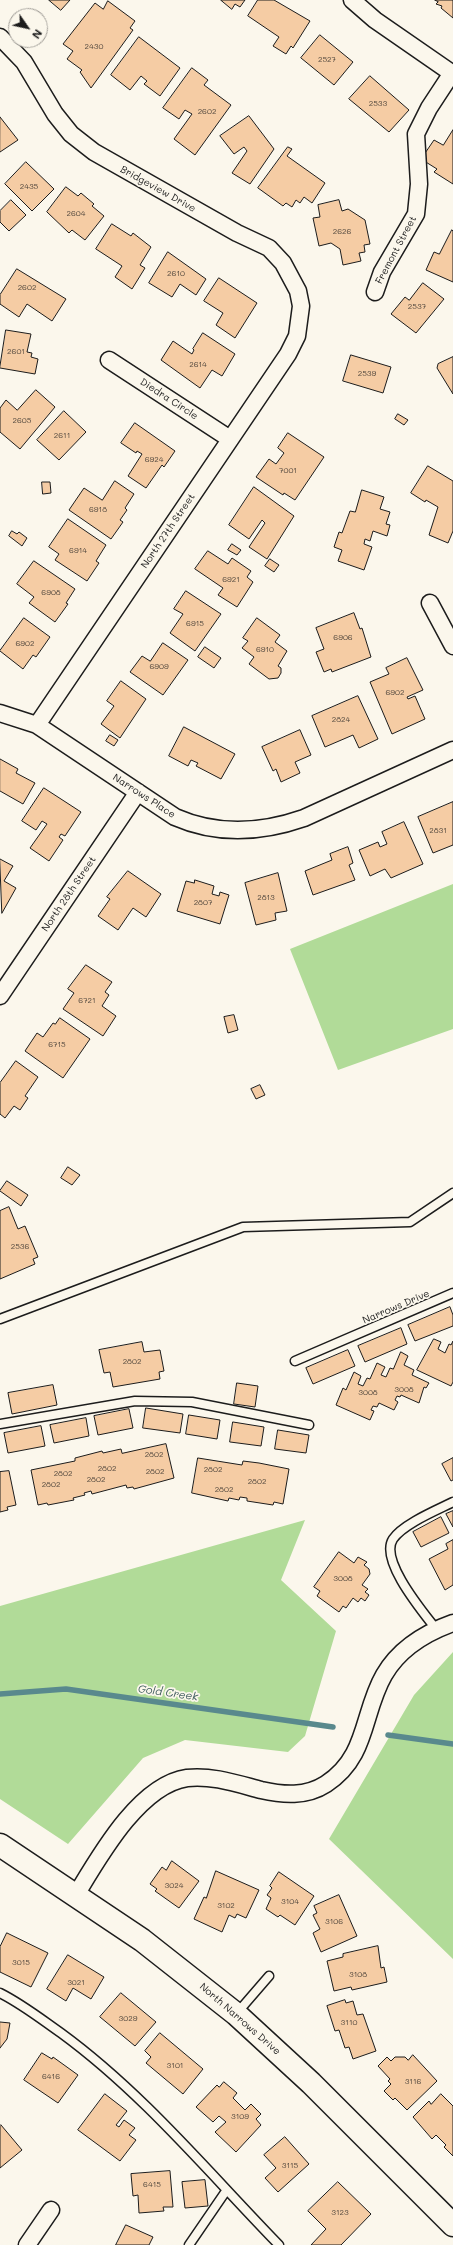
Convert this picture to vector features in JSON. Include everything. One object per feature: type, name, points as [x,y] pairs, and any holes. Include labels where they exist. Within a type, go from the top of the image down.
[{"type":"street","name":"Fremont Street","points":[[352,0],[375,20],[453,74],[429,108],[416,134],[419,184],[416,214],[382,272],[375,292]]},
{"type":"street","name":"Bridgeview Drive","points":[[0,37],[24,62],[55,114],[71,134],[94,152],[237,233],[269,248],[291,275],[298,291],[301,306],[297,336]]},
{"type":"street","name":"North 27th Street","points":[[37,725],[288,354],[297,336]]},
{"type":"street","name":"Diedra Circle","points":[[109,360],[230,439]]},
{"type":"street","points":[[430,603],[453,646]]},
{"type":"street","name":"Narrows Place","points":[[0,713],[37,725],[175,817],[194,825],[229,831],[261,829],[285,825],[304,818],[453,750]]},
{"type":"street","name":"North 28th Street","points":[[0,996],[138,792]]},
{"type":"street","points":[[76,1895],[94,1866],[132,1815],[149,1796],[167,1784],[177,1780],[204,1777],[280,1794],[312,1790],[326,1784],[343,1770],[353,1757],[385,1674],[409,1646],[436,1629],[453,1623]]},
{"type":"street","name":"North Narrows Drive","points":[[0,1845],[142,1940],[236,2014],[311,2083],[453,2225]]},
{"type":"street","points":[[27,2245],[51,2210]]},
{"type":"lane","points":[[0,1319],[243,1227],[410,1222],[453,1193]]},
{"type":"lane","name":"Narrows Drive","points":[[295,1361],[453,1293]]},
{"type":"lane","points":[[0,1424],[135,1401],[192,1402],[309,1425]]},
{"type":"lane","points":[[436,1629],[395,1568],[389,1552],[391,1544],[400,1532],[453,1502]]},
{"type":"lane","points":[[236,2014],[269,1976]]},
{"type":"lane","points":[[0,1993],[22,2004],[97,2060],[166,2126],[226,2191],[279,2245]]},
{"type":"lane","points":[[189,2245],[226,2191]]},
{"type":"green space","points":[[453,884],[453,1029],[338,1070],[290,949]]},
{"type":"green space","points":[[305,1520],[281,1580],[336,1631],[305,1736],[288,1752],[185,1740],[143,1758],[68,1844],[0,1799],[0,1606]]},
{"type":"green space","points":[[453,1652],[453,1959],[329,1839],[414,1695]]},
{"type":"building","points":[[49,0],[70,0],[61,10]]},
{"type":"building","points":[[221,0],[245,0],[240,7],[235,4],[232,9]]},
{"type":"building","points":[[258,0],[274,0],[310,21],[293,48],[291,46],[286,54],[273,46],[279,37],[248,16]]},
{"type":"building","points":[[435,0],[453,0],[453,18],[441,8],[442,6],[436,4],[438,2]]},
{"type":"building","points":[[108,1],[135,21],[130,28],[133,30],[91,88],[80,72],[82,70],[67,59],[73,51],[63,44],[95,3],[103,9]]},
{"type":"building","points":[[320,35],[353,62],[334,85],[301,58]]},
{"type":"building","points":[[139,37],[180,68],[160,96],[144,84],[147,81],[141,76],[130,90],[111,75]]},
{"type":"building","points":[[192,68],[208,80],[204,85],[231,105],[195,155],[174,139],[192,114],[185,110],[179,119],[163,108]]},
{"type":"building","points":[[370,76],[409,110],[389,132],[349,99]]},
{"type":"building","points":[[249,116],[274,149],[250,184],[232,173],[247,151],[244,147],[234,154],[220,136]]},
{"type":"building","points":[[0,117],[18,140],[0,152]]},
{"type":"building","points":[[453,130],[453,184],[434,172],[437,169],[421,159],[434,140],[443,145]]},
{"type":"building","points":[[288,147],[292,149],[287,156],[325,183],[312,203],[304,197],[300,203],[296,200],[292,207],[286,203],[283,206],[258,188]]},
{"type":"building","points":[[26,162],[54,189],[32,211],[5,184]]},
{"type":"building","points":[[66,187],[78,196],[81,193],[94,204],[92,206],[104,216],[85,240],[72,230],[69,233],[47,212]]},
{"type":"building","points":[[11,200],[26,215],[9,231],[0,222],[0,211]]},
{"type":"building","points":[[339,200],[342,211],[348,209],[365,220],[370,244],[364,245],[365,252],[359,253],[361,261],[343,265],[340,249],[331,243],[319,246],[313,218],[320,217],[318,205]]},
{"type":"building","points":[[112,224],[131,236],[133,233],[151,247],[140,265],[145,268],[132,289],[115,277],[122,266],[96,249]]},
{"type":"building","points":[[452,230],[453,282],[426,270],[434,252],[439,254]]},
{"type":"building","points":[[168,252],[206,279],[196,295],[180,284],[172,297],[149,283]]},
{"type":"building","points":[[17,269],[66,299],[52,321],[27,304],[19,317],[0,304],[0,295]]},
{"type":"building","points":[[219,278],[257,303],[235,338],[216,325],[223,313],[204,301]]},
{"type":"building","points":[[423,283],[444,299],[416,333],[391,314],[405,297],[409,300]]},
{"type":"building","points":[[6,330],[31,334],[27,352],[32,353],[31,357],[38,359],[35,374],[0,368]]},
{"type":"building","points":[[203,333],[235,354],[222,376],[212,370],[200,388],[161,360],[173,341],[192,354],[193,349]]},
{"type":"building","points":[[351,355],[391,367],[383,393],[343,381]]},
{"type":"building","points":[[453,357],[453,394],[437,368],[438,364]]},
{"type":"building","points":[[36,390],[55,407],[20,449],[0,432],[0,408],[6,400],[17,410]]},
{"type":"building","points":[[64,411],[86,432],[59,460],[37,440]]},
{"type":"building","points":[[398,414],[408,420],[404,425],[395,419]]},
{"type":"building","points":[[135,423],[175,451],[164,467],[162,465],[146,488],[128,476],[142,454],[137,451],[136,453],[121,443]]},
{"type":"building","points":[[288,433],[324,457],[295,500],[284,493],[283,495],[256,477],[269,459],[276,464],[284,453],[278,448]]},
{"type":"building","points":[[428,466],[453,481],[453,531],[448,543],[429,535],[438,507],[426,500],[425,502],[411,493]]},
{"type":"building","points":[[115,481],[134,494],[125,508],[127,510],[120,520],[123,522],[111,539],[69,510],[84,488],[102,500]]},
{"type":"building","points":[[42,482],[50,482],[51,493],[43,494]]},
{"type":"building","points":[[254,487],[294,516],[267,559],[249,547],[265,523],[262,520],[249,539],[229,525]]},
{"type":"building","points":[[362,490],[384,497],[380,509],[390,512],[386,524],[390,525],[387,536],[373,531],[370,541],[365,539],[364,544],[372,547],[364,570],[338,561],[342,550],[334,547],[339,532],[342,533],[350,511],[355,512]]},
{"type":"building","points":[[68,519],[106,545],[96,561],[99,563],[87,581],[55,560],[59,554],[49,547]]},
{"type":"building","points":[[12,531],[17,534],[19,532],[27,538],[22,546],[9,536]]},
{"type":"building","points":[[232,544],[241,550],[237,555],[228,550]]},
{"type":"building","points":[[208,551],[228,564],[232,558],[251,571],[247,577],[253,582],[237,607],[218,595],[223,588],[195,569]]},
{"type":"building","points":[[270,559],[279,565],[274,572],[265,566]]},
{"type":"building","points":[[34,561],[75,589],[66,603],[68,604],[55,622],[29,603],[34,597],[17,584]]},
{"type":"building","points":[[186,591],[221,614],[195,651],[170,633],[183,614],[174,609]]},
{"type":"building","points":[[354,613],[360,629],[362,628],[371,657],[332,672],[331,669],[324,672],[316,652],[324,649],[316,628]]},
{"type":"building","points":[[24,618],[50,637],[36,657],[33,655],[23,669],[0,651]]},
{"type":"building","points":[[257,618],[280,635],[275,642],[287,651],[278,666],[281,668],[281,673],[278,678],[269,679],[249,664],[254,657],[242,648],[248,641],[243,638]]},
{"type":"building","points":[[163,643],[188,660],[163,695],[130,672],[142,656],[150,661]]},
{"type":"building","points":[[205,647],[221,658],[214,668],[198,657]]},
{"type":"building","points":[[407,658],[423,690],[407,697],[408,699],[415,696],[425,719],[392,734],[370,682],[389,674],[386,668]]},
{"type":"building","points":[[121,681],[146,699],[120,738],[101,724],[114,706],[107,701]]},
{"type":"building","points":[[358,696],[378,739],[359,748],[353,735],[325,747],[312,716]]},
{"type":"building","points":[[184,727],[235,754],[221,779],[196,766],[198,763],[191,760],[188,766],[169,756]]},
{"type":"building","points":[[300,730],[311,755],[295,762],[300,773],[281,782],[276,769],[273,771],[262,747]]},
{"type":"building","points":[[110,735],[118,740],[114,746],[106,741]]},
{"type":"building","points":[[0,759],[18,769],[16,773],[35,783],[23,804],[0,791]]},
{"type":"building","points":[[44,788],[81,812],[65,836],[61,834],[59,837],[63,840],[49,861],[30,848],[47,824],[42,821],[36,830],[22,821]]},
{"type":"building","points":[[453,802],[453,845],[433,853],[418,817]]},
{"type":"building","points":[[404,822],[423,864],[391,878],[385,869],[370,876],[359,850],[378,842],[380,847],[387,844],[382,832]]},
{"type":"building","points":[[348,847],[353,863],[349,865],[355,880],[313,895],[305,871],[332,860],[330,854]]},
{"type":"building","points":[[0,859],[13,866],[4,881],[16,888],[2,913]]},
{"type":"building","points":[[128,871],[161,894],[146,917],[133,908],[118,930],[98,916],[110,899],[107,897]]},
{"type":"building","points":[[278,873],[287,911],[275,913],[276,920],[256,925],[245,883]]},
{"type":"building","points":[[195,880],[214,886],[212,894],[219,896],[220,892],[229,895],[220,924],[177,911],[186,881],[194,883]]},
{"type":"building","points":[[86,965],[112,982],[105,992],[109,995],[102,1006],[116,1016],[103,1036],[63,1009],[74,993],[68,989]]},
{"type":"building","points":[[234,1015],[238,1030],[228,1033],[224,1017]]},
{"type":"building","points":[[60,1018],[90,1039],[63,1078],[25,1051],[37,1033],[43,1037],[53,1023],[55,1024]]},
{"type":"building","points":[[16,1061],[38,1077],[25,1096],[28,1098],[20,1110],[14,1106],[5,1118],[0,1114],[0,1083]]},
{"type":"building","points":[[260,1085],[265,1095],[256,1099],[251,1089]]},
{"type":"building","points":[[68,1167],[80,1175],[72,1185],[61,1178]]},
{"type":"building","points":[[7,1181],[28,1195],[21,1206],[0,1191]]},
{"type":"building","points":[[9,1207],[18,1229],[25,1226],[38,1257],[33,1259],[35,1264],[0,1279],[0,1211]]},
{"type":"building","points":[[450,1307],[453,1315],[453,1326],[415,1341],[408,1325]]},
{"type":"building","points":[[401,1328],[407,1344],[365,1362],[358,1346]]},
{"type":"building","points":[[434,1339],[441,1342],[438,1349],[445,1353],[449,1344],[451,1345],[453,1341],[453,1382],[451,1386],[417,1370]]},
{"type":"building","points":[[142,1342],[144,1352],[160,1350],[164,1371],[159,1372],[160,1379],[113,1387],[110,1372],[104,1373],[99,1350]]},
{"type":"building","points":[[348,1350],[355,1366],[313,1384],[306,1368]]},
{"type":"building","points":[[401,1352],[408,1356],[404,1365],[414,1370],[412,1375],[429,1383],[426,1388],[424,1387],[419,1403],[401,1395],[400,1397],[397,1396],[395,1400],[398,1402],[394,1410],[379,1403],[377,1407],[373,1406],[371,1410],[374,1411],[370,1420],[336,1405],[343,1388],[346,1390],[354,1372],[361,1376],[358,1384],[363,1386],[367,1378],[370,1379],[377,1363],[385,1367],[381,1375],[386,1377],[390,1368],[393,1369]]},
{"type":"building","points":[[237,1383],[258,1386],[255,1407],[234,1404]]},
{"type":"building","points":[[53,1385],[57,1405],[12,1414],[8,1393]]},
{"type":"building","points":[[146,1408],[183,1414],[180,1433],[143,1428]]},
{"type":"building","points":[[129,1409],[133,1428],[98,1435],[94,1416]]},
{"type":"building","points":[[189,1415],[220,1420],[217,1439],[186,1434]]},
{"type":"building","points":[[86,1418],[89,1436],[54,1443],[50,1425]]},
{"type":"building","points":[[233,1422],[264,1427],[261,1446],[230,1442]]},
{"type":"building","points":[[41,1426],[45,1446],[8,1453],[4,1433]]},
{"type":"building","points":[[278,1430],[309,1435],[306,1453],[275,1449]]},
{"type":"building","points":[[166,1444],[174,1478],[134,1489],[133,1487],[127,1488],[126,1485],[92,1494],[91,1491],[84,1493],[85,1495],[73,1498],[74,1500],[48,1505],[47,1503],[38,1505],[31,1470],[75,1461],[75,1458],[102,1451],[103,1453],[121,1449],[122,1453]]},
{"type":"building","points":[[198,1458],[242,1465],[243,1461],[289,1469],[283,1504],[274,1502],[273,1505],[247,1501],[247,1498],[240,1497],[239,1500],[229,1498],[228,1501],[192,1493]]},
{"type":"building","points":[[453,1458],[453,1480],[451,1481],[442,1464]]},
{"type":"building","points":[[9,1471],[16,1505],[7,1507],[8,1510],[0,1512],[0,1472]]},
{"type":"building","points":[[453,1511],[453,1527],[446,1514]]},
{"type":"building","points":[[441,1517],[449,1533],[421,1547],[413,1532]]},
{"type":"building","points":[[453,1540],[453,1585],[445,1590],[429,1559],[448,1549],[446,1544]]},
{"type":"building","points":[[339,1552],[354,1563],[358,1557],[367,1562],[364,1565],[369,1569],[370,1574],[362,1585],[368,1589],[365,1592],[369,1595],[365,1601],[361,1598],[358,1602],[353,1598],[346,1608],[343,1606],[339,1612],[317,1596],[320,1591],[314,1587]]},
{"type":"building","points":[[172,1861],[199,1881],[179,1908],[155,1891],[157,1889],[150,1884],[162,1867],[166,1870]]},
{"type":"building","points":[[216,1871],[259,1890],[246,1918],[237,1914],[235,1918],[229,1915],[222,1932],[194,1919],[204,1897],[206,1898]]},
{"type":"building","points":[[279,1872],[314,1896],[295,1925],[280,1915],[278,1917],[266,1909],[271,1898],[267,1895],[272,1888],[270,1886]]},
{"type":"building","points":[[339,1895],[357,1936],[321,1952],[313,1933],[320,1929],[313,1915],[317,1913],[314,1906]]},
{"type":"building","points":[[7,1933],[48,1953],[31,1987],[0,1972],[0,1947]]},
{"type":"building","points":[[378,1946],[381,1968],[384,1967],[387,1982],[352,1990],[351,1987],[334,1991],[327,1961],[343,1957],[343,1954]]},
{"type":"building","points":[[68,1955],[104,1977],[91,1999],[73,1988],[66,2001],[47,1989]]},
{"type":"building","points":[[121,1993],[156,2022],[135,2046],[100,2017]]},
{"type":"building","points":[[345,2000],[346,2003],[353,2001],[357,2015],[363,2014],[376,2051],[353,2059],[349,2047],[345,2048],[339,2030],[335,2031],[327,2006]]},
{"type":"building","points":[[0,2022],[10,2023],[7,2039],[0,2048]]},
{"type":"building","points":[[160,2033],[203,2069],[183,2094],[146,2063],[151,2057],[145,2051]]},
{"type":"building","points":[[42,2053],[52,2059],[53,2057],[78,2075],[58,2103],[24,2080]]},
{"type":"building","points":[[413,2055],[437,2081],[407,2110],[395,2098],[393,2100],[384,2091],[391,2084],[388,2081],[390,2079],[378,2066],[387,2057],[391,2061],[395,2057],[405,2057],[408,2060]]},
{"type":"building","points":[[224,2082],[237,2093],[233,2098],[245,2110],[251,2104],[261,2114],[256,2119],[261,2125],[236,2152],[215,2132],[226,2122],[219,2116],[213,2122],[196,2107],[217,2085],[219,2087]]},
{"type":"building","points":[[105,2094],[127,2111],[116,2125],[119,2127],[124,2120],[135,2128],[129,2135],[136,2140],[120,2161],[78,2130]]},
{"type":"building","points":[[441,2094],[453,2106],[453,2156],[444,2147],[446,2145],[436,2135],[432,2139],[413,2117],[429,2101],[431,2104]]},
{"type":"building","points":[[1,2125],[22,2150],[0,2168],[0,2126]]},
{"type":"building","points":[[285,2137],[309,2164],[278,2192],[265,2178],[276,2168],[264,2155]]},
{"type":"building","points":[[170,2171],[173,2207],[163,2207],[164,2211],[139,2213],[138,2195],[133,2196],[131,2174]]},
{"type":"building","points":[[205,2180],[208,2206],[185,2208],[182,2182]]},
{"type":"building","points":[[338,2182],[371,2214],[341,2245],[311,2245],[326,2229],[308,2211]]},
{"type":"building","points":[[126,2225],[153,2237],[149,2245],[116,2245]]},
{"type":"waterway","name":"Gold Creek","points":[[0,1694],[66,1689],[333,1727]]},
{"type":"waterway","name":"Gold Creek","points":[[388,1735],[453,1744]]}]
